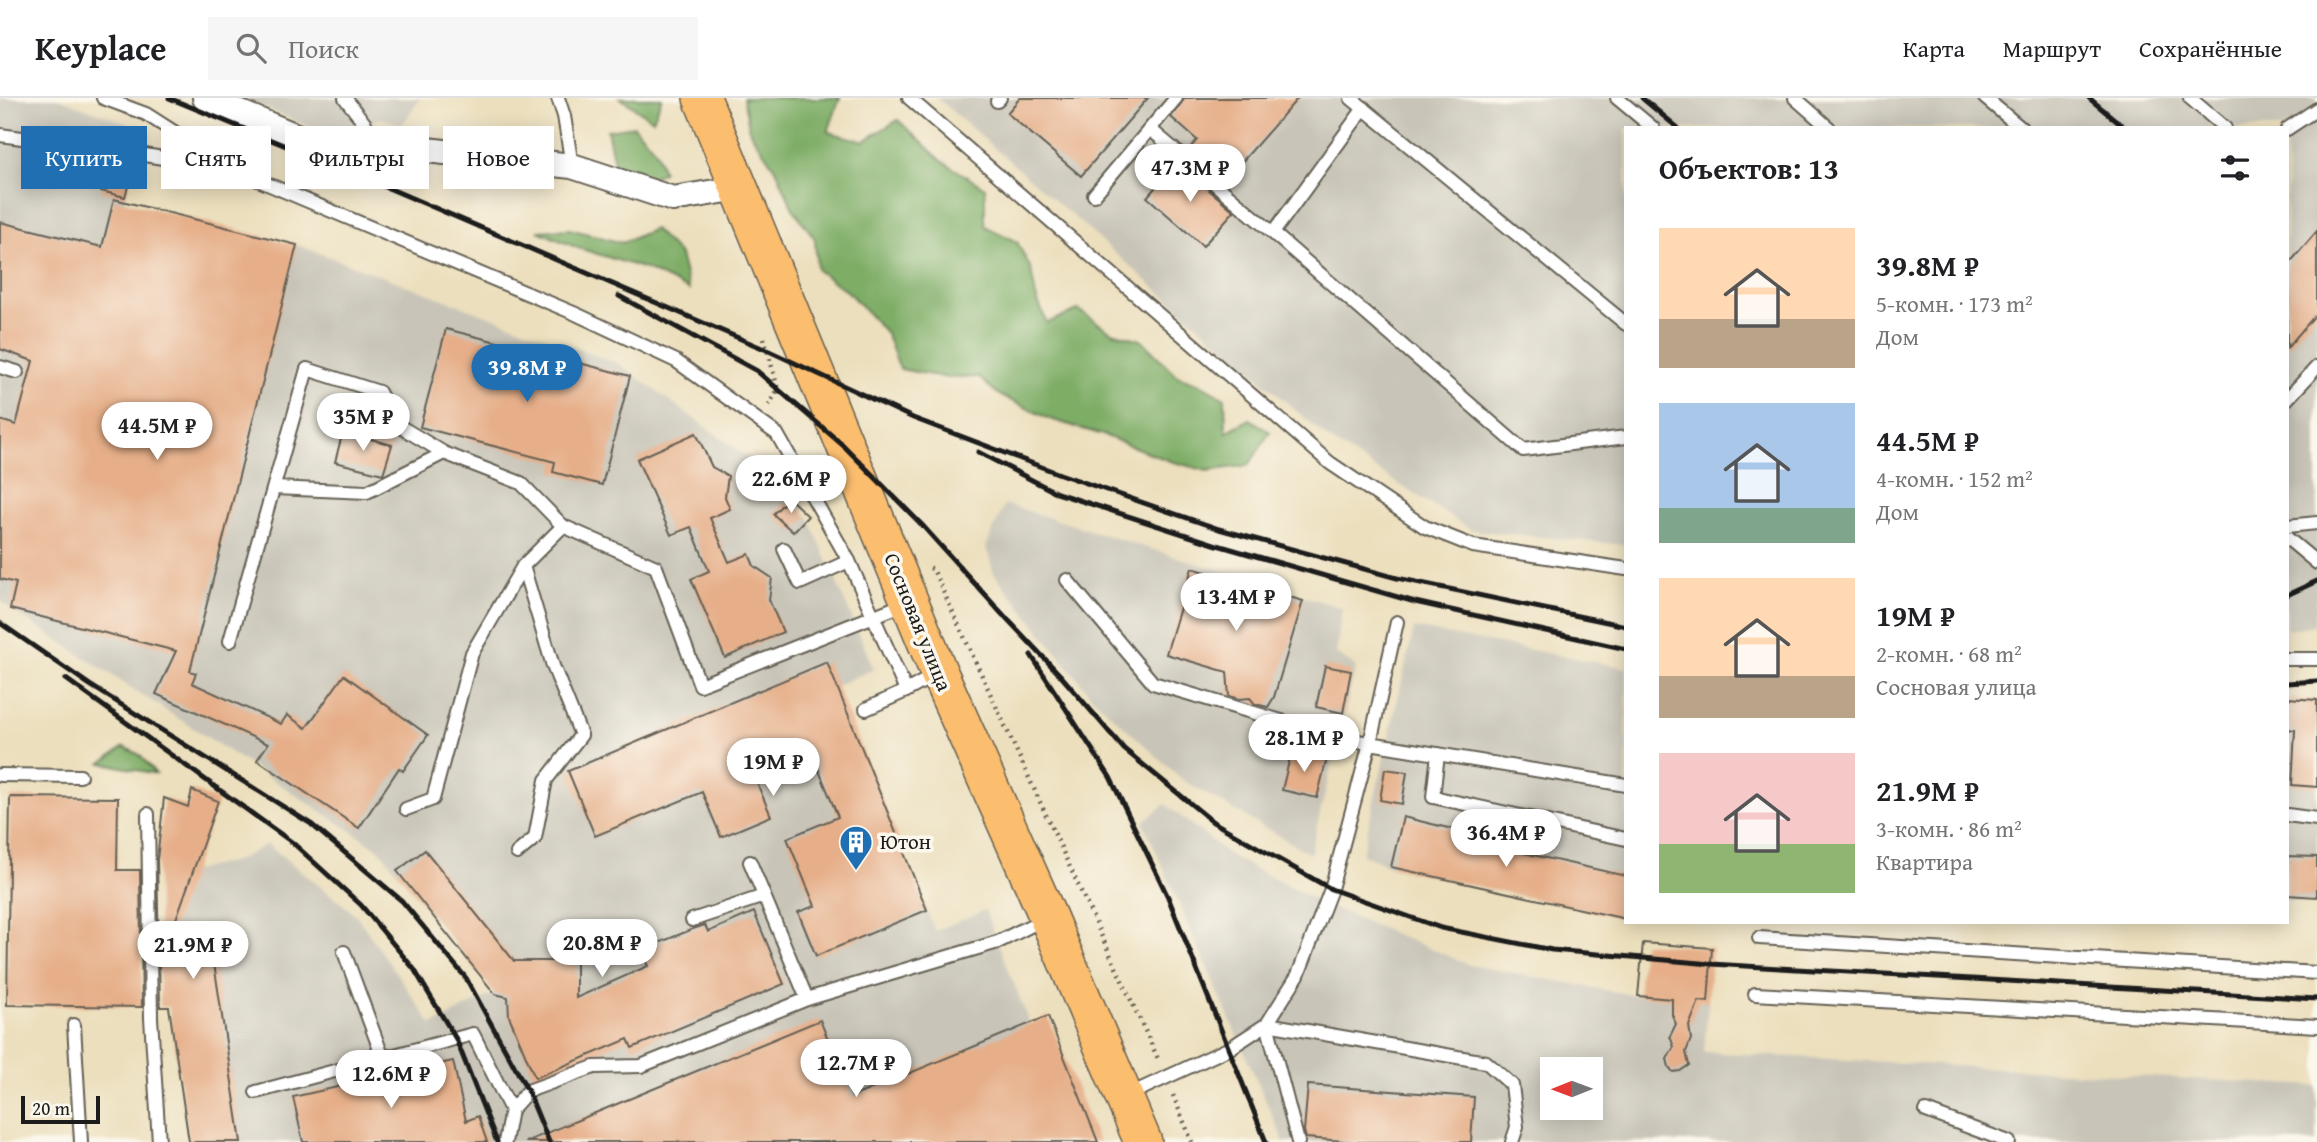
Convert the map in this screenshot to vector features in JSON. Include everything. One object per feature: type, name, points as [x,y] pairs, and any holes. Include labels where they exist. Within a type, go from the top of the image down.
[{"type":"main road","name":"Сосновая улица","points":[[702,98],[939,673],[1048,917],[1143,1142]]},
{"type":"street","points":[[205,98],[285,131]]},
{"type":"street","points":[[429,150],[572,166],[673,199],[739,188]]},
{"type":"lane","points":[[103,98],[146,114],[165,126]]},
{"type":"lane","points":[[345,98],[366,126]]},
{"type":"lane","points":[[558,98],[564,116],[572,166]]},
{"type":"lane","points":[[909,98],[1330,463],[1425,527],[1473,546],[1624,569]]},
{"type":"lane","points":[[1094,195],[1176,98]]},
{"type":"lane","points":[[1351,98],[1624,322]]},
{"type":"lane","points":[[1617,98],[1651,126]]},
{"type":"lane","points":[[1795,98],[1827,126]]},
{"type":"lane","points":[[1985,98],[2019,126]]},
{"type":"lane","points":[[2190,98],[2223,126]]},
{"type":"lane","points":[[1273,233],[1364,108]]},
{"type":"lane","points":[[2289,128],[2317,109]]},
{"type":"lane","points":[[1150,129],[1523,450],[1624,437]]},
{"type":"lane","points":[[0,135],[161,158]]},
{"type":"lane","points":[[271,185],[576,314],[676,361],[777,434],[849,561],[906,691]]},
{"type":"lane","points":[[0,367],[17,372]]},
{"type":"lane","points":[[2289,397],[2317,367]]},
{"type":"lane","points":[[230,641],[307,369],[379,392],[396,424],[444,453],[520,483],[563,526],[656,567],[700,685],[910,602]]},
{"type":"lane","points":[[274,488],[367,492],[444,453]]},
{"type":"lane","points":[[2289,526],[2317,523]]},
{"type":"lane","points":[[406,809],[433,799],[472,653],[523,566],[563,526]]},
{"type":"lane","points":[[2289,540],[2317,562]]},
{"type":"lane","points":[[784,549],[800,583],[849,561]]},
{"type":"lane","points":[[517,853],[536,838],[546,780],[581,735],[553,666],[523,566]]},
{"type":"lane","points":[[1067,580],[1153,683],[1339,738],[1624,785]]},
{"type":"lane","points":[[1125,1097],[1230,1048],[1267,1024],[1298,975],[1331,889],[1370,743],[1397,622]]},
{"type":"lane","points":[[2289,659],[2317,659]]},
{"type":"lane","points":[[866,709],[939,673]]},
{"type":"lane","points":[[1438,754],[1433,797],[1624,839]]},
{"type":"lane","points":[[0,775],[80,776]]},
{"type":"lane","points":[[148,814],[151,1018],[159,1142]]},
{"type":"lane","points":[[2289,815],[2317,819]]},
{"type":"lane","points":[[750,862],[807,999]]},
{"type":"lane","points":[[692,920],[764,896]]},
{"type":"lane","points":[[505,1142],[511,1110],[528,1091],[594,1067],[641,1066],[807,999],[999,942],[1048,917]]},
{"type":"lane","points":[[1759,938],[2317,972]]},
{"type":"lane","points":[[344,952],[383,1058]]},
{"type":"lane","points":[[1755,995],[2317,1026]]},
{"type":"lane","points":[[1267,1024],[1486,1062],[1512,1085],[1517,1127],[1524,1142]]},
{"type":"lane","points":[[1267,1024],[1298,1142]]},
{"type":"lane","points":[[74,1025],[81,1142]]},
{"type":"lane","points":[[256,1091],[473,1034],[511,1110]]},
{"type":"lane","points":[[1926,1111],[2009,1142]]},
{"type":"lane","points":[[1512,1142],[1517,1127]]},
{"type":"shaded area","points":[[0,98],[57,98],[134,126],[21,126],[21,189],[127,189],[124,201],[297,245],[619,364],[761,467],[808,516],[874,669],[835,686],[935,931],[985,910],[1030,1024],[1098,1142],[189,1142],[162,963],[174,961],[171,935],[193,871],[238,860],[267,844],[356,915],[432,1025],[494,993],[379,849],[0,600]]},
{"type":"shaded area","points":[[242,98],[420,98],[402,125],[381,118],[363,126],[307,126]]},
{"type":"shaded area","points":[[937,98],[2317,98],[2315,625],[2289,630],[2289,126],[1624,126],[1624,545],[1471,530],[1330,440]]},
{"type":"shaded area","points":[[1005,504],[1342,608],[1336,654],[1356,667],[1310,854],[1184,781],[1093,698],[994,573],[986,547]]},
{"type":"shaded area","points":[[1414,628],[1624,668],[1624,919],[1391,867],[1362,854]]},
{"type":"shaded area","points":[[2289,698],[2317,700],[2317,903],[2289,901]]},
{"type":"shaded area","points":[[1165,804],[1232,857],[1325,905],[1470,965],[1638,996],[1708,1002],[1704,1052],[2317,1086],[2317,1142],[1284,1142],[1143,822]]},
{"type":"green space","points":[[620,98],[662,98],[653,120]]},
{"type":"green space","points":[[743,98],[840,98],[828,132],[864,141],[898,120],[942,161],[985,188],[985,226],[1017,242],[1031,269],[1036,297],[1047,323],[1078,310],[1112,332],[1141,340],[1177,376],[1200,384],[1225,398],[1226,432],[1250,419],[1270,432],[1249,465],[1207,471],[1170,461],[1103,435],[1050,419],[999,395],[978,377],[948,378],[900,369],[886,333],[848,292],[817,270],[815,239],[792,207],[778,173],[750,132]]},
{"type":"green space","points":[[634,126],[656,151],[663,172],[649,179],[614,163],[607,130]]},
{"type":"green space","points":[[570,229],[622,243],[654,229],[680,255],[689,290],[646,269],[578,248],[538,231]]},
{"type":"green space","points":[[124,747],[140,755],[156,774],[102,763]]},
{"type":"building","points":[[1020,98],[1148,98],[1081,176],[1007,113]]},
{"type":"building","points":[[1185,98],[1298,98],[1225,181],[1188,150],[1197,140],[1171,117]]},
{"type":"building","points":[[1177,163],[1234,211],[1203,246],[1147,197]]},
{"type":"building","points":[[102,189],[127,189],[125,197]]},
{"type":"building","points":[[114,199],[297,245],[190,671],[196,673],[192,683],[281,724],[287,715],[306,728],[344,675],[428,735],[403,771],[399,768],[359,828],[257,760],[268,744],[156,694],[176,651],[10,609],[16,583],[0,579],[0,420],[16,425],[33,361],[0,349],[0,222],[102,247]]},
{"type":"building","points":[[2317,231],[2317,313],[2289,346],[2289,264]]},
{"type":"building","points":[[446,329],[630,376],[602,485],[553,472],[555,462],[420,427]]},
{"type":"building","points":[[343,431],[392,445],[383,474],[335,462]]},
{"type":"building","points":[[696,433],[712,467],[728,476],[725,497],[730,509],[710,518],[729,562],[749,554],[754,566],[772,578],[769,600],[783,632],[725,658],[691,579],[709,571],[691,527],[671,535],[637,459]]},
{"type":"building","points":[[789,498],[808,516],[793,532],[773,514]]},
{"type":"building","points":[[1192,568],[1303,601],[1274,697],[1268,707],[1255,704],[1250,698],[1229,696],[1227,672],[1166,654]]},
{"type":"building","points":[[827,662],[927,910],[816,956],[798,912],[815,906],[787,838],[838,817],[809,746],[752,771],[771,816],[721,837],[702,792],[595,836],[568,771]]},
{"type":"building","points":[[1325,666],[1351,671],[1343,713],[1316,707]]},
{"type":"building","points":[[2289,698],[2317,700],[2317,787],[2292,785],[2295,730],[2289,729]]},
{"type":"building","points":[[1292,749],[1327,758],[1317,798],[1282,790]]},
{"type":"building","points":[[1385,769],[1407,772],[1402,804],[1380,800]]},
{"type":"building","points":[[192,790],[218,801],[170,936],[209,930],[241,1142],[189,1142],[169,1007],[160,1007],[157,860],[164,798],[188,807]]},
{"type":"building","points":[[10,797],[118,798],[117,870],[140,870],[142,1007],[7,1005]]},
{"type":"building","points":[[1403,817],[1477,835],[1475,842],[1624,876],[1624,919],[1391,867]]},
{"type":"building","points":[[425,850],[514,961],[552,961],[552,942],[576,942],[576,998],[648,966],[641,950],[705,925],[708,932],[754,912],[784,984],[632,1048],[628,1039],[535,1078],[509,1016],[508,997],[495,994],[397,871]]},
{"type":"building","points":[[2289,856],[2317,857],[2317,897],[2289,895]]},
{"type":"building","points":[[1643,943],[1712,948],[1708,1002],[1699,1001],[1689,1026],[1691,1039],[1686,1052],[1689,1065],[1680,1071],[1673,1072],[1667,1059],[1674,1047],[1670,1036],[1676,1024],[1672,1015],[1672,999],[1638,996]]},
{"type":"building","points":[[1048,1016],[1098,1142],[525,1142],[820,1020],[852,1097]]},
{"type":"building","points":[[453,1061],[466,1121],[478,1116],[487,1142],[303,1142],[293,1097]]},
{"type":"building","points":[[1308,1085],[1474,1097],[1471,1142],[1357,1142],[1306,1138],[1304,1131]]},
{"type":"railway","points":[[169,98],[393,190],[769,351],[913,418],[1060,474],[1219,529],[1397,578],[1624,626]]},
{"type":"railway","points":[[1642,98],[1676,126]]},
{"type":"railway","points":[[2089,98],[2123,126]]},
{"type":"railway","points":[[619,296],[757,371],[845,447],[922,525],[1003,615]]},
{"type":"railway","points":[[978,452],[1057,493],[1214,544],[1415,602],[1624,649]]},
{"type":"railway","points":[[2289,594],[2317,581]]},
{"type":"railway","points":[[997,608],[1124,749],[1213,822],[1331,889],[1441,928],[1552,950],[1711,964],[2317,999]]},
{"type":"railway","points":[[0,623],[90,685],[311,824],[402,901],[466,978],[528,1091],[549,1142]]},
{"type":"railway","points":[[1031,655],[1110,777],[1168,897],[1266,1142]]},
{"type":"railway","points":[[66,679],[293,843],[361,905],[414,969],[456,1039],[497,1142]]},
{"type":"railway","points":[[2289,683],[2317,681]]},
{"type":"place","name":"Ютон","points":[[856,872]]}]
